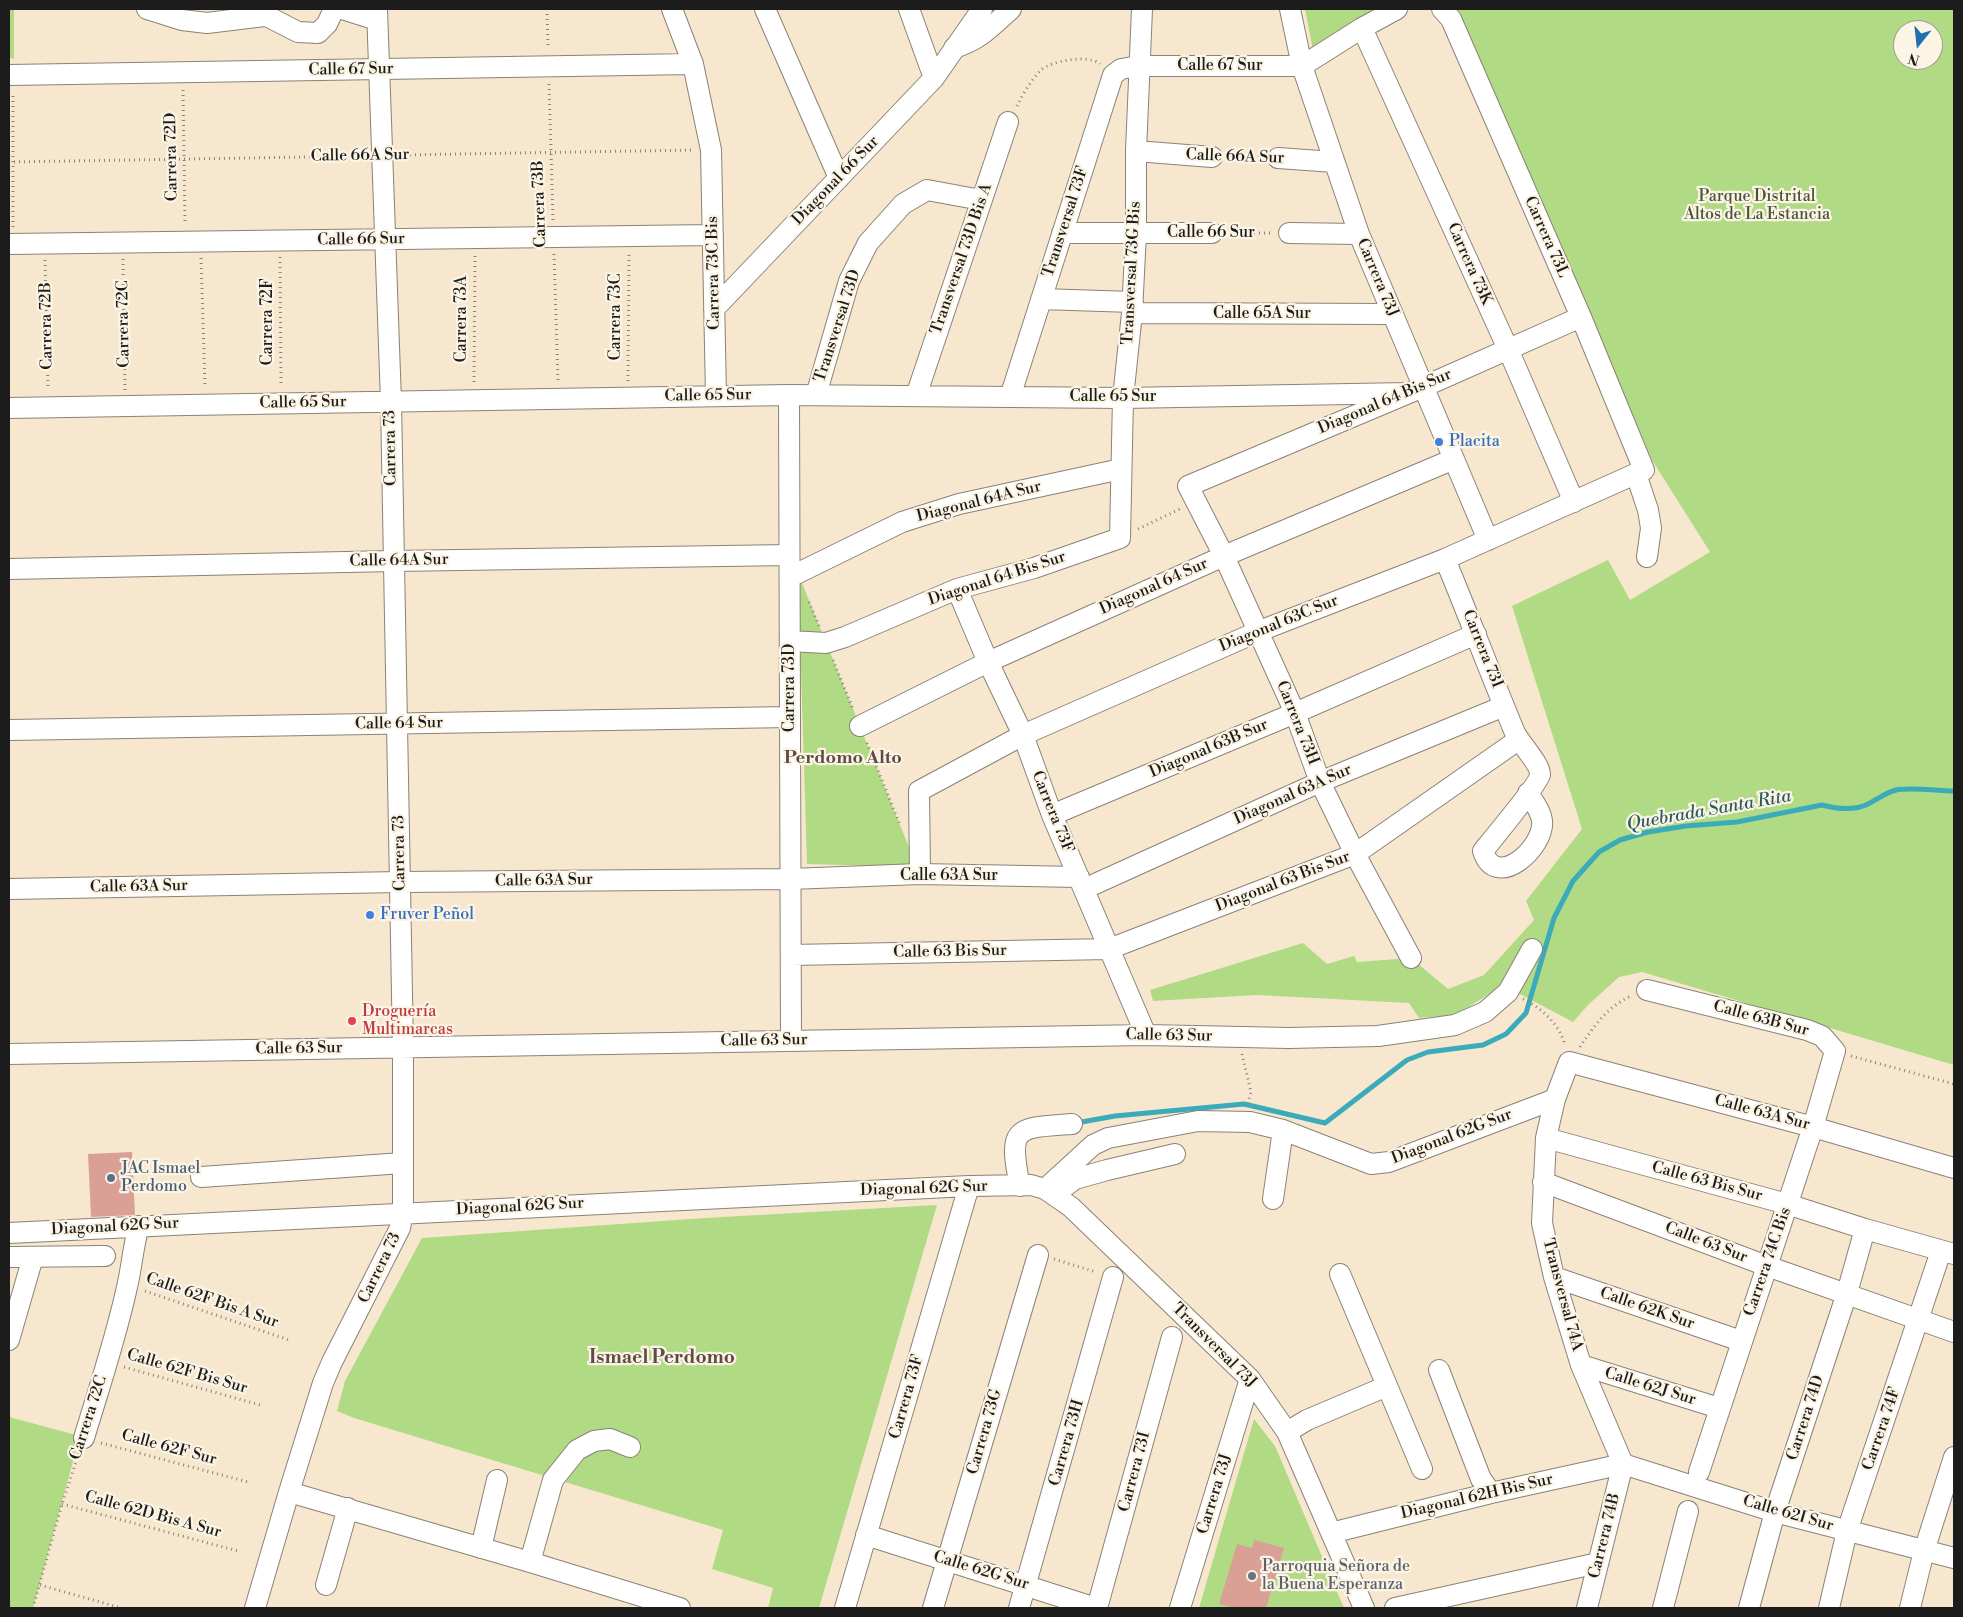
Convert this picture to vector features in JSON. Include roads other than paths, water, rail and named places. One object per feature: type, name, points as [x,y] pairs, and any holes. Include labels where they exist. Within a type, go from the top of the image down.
[{"type":"street","points":[[147,9],[182,20],[207,23],[258,12],[298,32],[318,33],[327,24],[334,9]]},
{"type":"street","points":[[342,9],[377,14]]},
{"type":"street","points":[[672,9],[694,64]]},
{"type":"street","points":[[765,9],[838,178]]},
{"type":"street","points":[[909,9],[934,78]]},
{"type":"street","name":"Diagonal 66 Sur","points":[[714,309],[934,78],[982,9]]},
{"type":"street","points":[[954,48],[983,35],[1011,9]]},
{"type":"street","name":"Transversal 73G Bis","points":[[1120,538],[1123,398],[1132,307],[1136,233],[1136,151],[1142,9]]},
{"type":"street","name":"Carrera 73J","points":[[1290,9],[1302,66],[1359,234],[1392,314],[1416,390],[1454,459],[1488,540]]},
{"type":"street","points":[[1302,66],[1362,28],[1397,9]]},
{"type":"street","name":"Carrera 73L","points":[[1442,9],[1451,20],[1581,317],[1640,472],[1651,528],[1647,558]]},
{"type":"street","name":"Carrera 73","points":[[256,1608],[288,1492],[323,1383],[400,1228],[403,1213],[403,1047],[394,560],[377,14]]},
{"type":"street","name":"Carrera 73K","points":[[1362,28],[1508,349],[1574,502]]},
{"type":"street","name":"Calle 67 Sur","points":[[11,75],[694,64]]},
{"type":"street","name":"Carrera 73C Bis","points":[[694,64],[712,150],[716,396]]},
{"type":"street","name":"Calle 67 Sur","points":[[1139,66],[1302,66]]},
{"type":"street","name":"Transversal 73F","points":[[1010,397],[1113,75],[1121,69],[1139,66]]},
{"type":"street","name":"Transversal 73D Bis A","points":[[916,396],[1008,122]]},
{"type":"street","name":"Calle 66A Sur","points":[[1136,151],[1212,157]]},
{"type":"street","name":"Calle 66A Sur","points":[[1278,158],[1334,162]]},
{"type":"street","name":"Transversal 73D","points":[[816,395],[849,281],[868,244],[903,204],[928,190],[981,200]]},
{"type":"street","name":"Calle 66 Sur","points":[[1062,233],[1212,233]]},
{"type":"street","points":[[1289,233],[1359,234]]},
{"type":"street","name":"Calle 66 Sur","points":[[11,244],[713,235]]},
{"type":"street","name":"Calle 65A Sur","points":[[1041,299],[1132,307],[1392,314]]},
{"type":"street","name":"Diagonal 64 Bis Sur","points":[[1192,494],[1416,390],[1581,317]]},
{"type":"street","name":"Calle 65 Sur","points":[[9,408],[789,395],[1123,398],[1416,390]]},
{"type":"street","name":"Carrera 73D","points":[[789,395],[791,1041]]},
{"type":"street","name":"Diagonal 64 Sur","points":[[860,726],[988,662],[1224,556],[1454,459]]},
{"type":"street","name":"Diagonal 64A Sur","points":[[790,577],[902,522],[959,504],[1121,469]]},
{"type":"street","name":"Diagonal 63C Sur","points":[[920,874],[920,791],[1023,736],[1257,632],[1445,559],[1640,472]]},
{"type":"street","name":"Carrera 73H","points":[[1192,494],[1224,556],[1295,713],[1320,782],[1355,854],[1411,958]]},
{"type":"street","name":"Diagonal 64 Bis Sur","points":[[790,641],[826,643],[957,589],[1034,568],[1120,538]]},
{"type":"street","name":"Calle 64A Sur","points":[[9,568],[394,560],[789,555]]},
{"type":"street","name":"Carrera 73I","points":[[1445,559],[1518,740],[1538,766],[1540,773],[1538,780],[1528,793]]},
{"type":"street","name":"Carrera 73F","points":[[957,589],[988,662],[1023,736],[1052,814],[1146,1035]]},
{"type":"street","name":"Diagonal 63B Sur","points":[[1052,814],[1295,713],[1476,634]]},
{"type":"street","name":"Diagonal 63A Sur","points":[[1081,883],[1504,706]]},
{"type":"street","name":"Calle 64 Sur","points":[[9,730],[790,717]]},
{"type":"street","name":"Diagonal 63 Bis Sur","points":[[1110,949],[1355,854],[1518,740]]},
{"type":"street","name":"Calle 63A Sur","points":[[9,889],[790,878],[920,874],[1081,883]]},
{"type":"street","name":"Calle 63 Bis Sur","points":[[791,955],[1110,949]]},
{"type":"street","name":"Calle 63 Sur","points":[[9,1054],[1146,1035],[1289,1038],[1378,1036],[1455,1025],[1485,1012],[1508,992],[1532,949]]},
{"type":"street","name":"Calle 63B Sur","points":[[1647,990],[1807,1030],[1822,1036],[1835,1051]]},
{"type":"street","name":"Carrera 74C Bis","points":[[1699,1472],[1813,1127],[1835,1051]]},
{"type":"street","name":"Calle 63A Sur","points":[[1569,1062],[1813,1127],[1954,1168]]},
{"type":"street","name":"Transversal 74A","points":[[1569,1062],[1554,1099],[1546,1138],[1542,1223],[1554,1277],[1581,1365],[1623,1464]]},
{"type":"street","name":"Diagonal 62G Sur","points":[[9,1233],[969,1186],[1037,1189],[1092,1145],[1108,1138],[1198,1121],[1250,1122],[1282,1130],[1371,1164],[1390,1162],[1554,1099]]},
{"type":"street","points":[[1072,1124],[1031,1127],[1021,1132],[1016,1139],[1014,1152],[1037,1189],[1175,1154]]},
{"type":"street","points":[[1274,1199],[1282,1130]]},
{"type":"street","name":"Calle 63 Bis Sur","points":[[1546,1138],[1787,1204],[1948,1253]]},
{"type":"street","points":[[201,1178],[403,1163]]},
{"type":"street","name":"Calle 63 Sur","points":[[1543,1182],[1767,1266],[1954,1332]]},
{"type":"street","name":"Carrera 73F","points":[[845,1608],[969,1186]]},
{"type":"street","name":"Transversal 73J","points":[[1037,1189],[1071,1207],[1250,1379],[1287,1432],[1364,1608]]},
{"type":"street","name":"Carrera 72C","points":[[84,1438],[128,1286],[134,1243],[139,1226]]},
{"type":"street","name":"Carrera 74D","points":[[1749,1608],[1775,1512],[1847,1294],[1865,1229]]},
{"type":"street","name":"Carrera 74F","points":[[1829,1608],[1847,1531],[1918,1320],[1948,1253]]},
{"type":"street","name":"Carrera 73G","points":[[933,1608],[1038,1255]]},
{"type":"street","points":[[9,1257],[105,1256]]},
{"type":"street","points":[[9,1340],[33,1257]]},
{"type":"street","points":[[1340,1274],[1422,1469]]},
{"type":"street","name":"Carrera 73H","points":[[1019,1608],[1113,1276]]},
{"type":"street","name":"Calle 62K Sur","points":[[1554,1277],[1741,1341]]},
{"type":"street","name":"Carrera 73I","points":[[1097,1608],[1172,1337]]},
{"type":"street","name":"Calle 62J Sur","points":[[1581,1365],[1719,1408]]},
{"type":"street","points":[[1439,1370],[1481,1479],[1491,1492]]},
{"type":"street","name":"Carrera 73J","points":[[1180,1608],[1250,1379]]},
{"type":"street","points":[[1287,1432],[1307,1420],[1387,1386]]},
{"type":"street","points":[[530,1562],[552,1480],[577,1450],[594,1441],[610,1439],[630,1447]]},
{"type":"street","points":[[1910,1608],[1924,1550],[1954,1457]]},
{"type":"street","name":"Calle 62I Sur","points":[[1623,1464],[1775,1512],[1954,1558]]},
{"type":"street","name":"Diagonal 62H Bis Sur","points":[[1331,1532],[1491,1492],[1623,1464]]},
{"type":"street","name":"Carrera 74B","points":[[1587,1608],[1623,1464]]},
{"type":"street","points":[[481,1548],[497,1480]]},
{"type":"street","points":[[288,1492],[348,1508],[680,1608]]},
{"type":"street","points":[[326,1584],[348,1508]]},
{"type":"street","points":[[1663,1608],[1688,1511]]},
{"type":"street","name":"Calle 62G Sur","points":[[866,1535],[1097,1608]]},
{"type":"street","points":[[1394,1608],[1598,1563]]},
{"type":"waterway","name":"Quebrada Santa Rita","points":[[1076,1123],[1115,1116],[1244,1104],[1325,1123],[1407,1060],[1428,1052],[1483,1045],[1506,1034],[1526,1013],[1554,918],[1573,881],[1599,852],[1620,840],[1648,832],[1686,826],[1737,822],[1822,805],[1839,808],[1857,808],[1885,794],[1902,789],[1954,791]]},
{"type":"place","name":"Placita","points":[[1439,442]]},
{"type":"place","name":"Fruver Peñol","points":[[370,915]]},
{"type":"place","name":"Droguería Multimarcas","points":[[352,1021]]},
{"type":"place","name":"JAC Ismael Perdomo","points":[[111,1178]]},
{"type":"place","name":"Parroquia Señora de la Buena Esperanza","points":[[1252,1576]]},
{"type":"district","name":"Perdomo Alto","points":[[843,759]]},
{"type":"district","name":"Ismael Perdomo","points":[[662,1358]]},
{"type":"park label","name":"Parque Distrital Altos de La Estancia","points":[[1757,206]]}]
